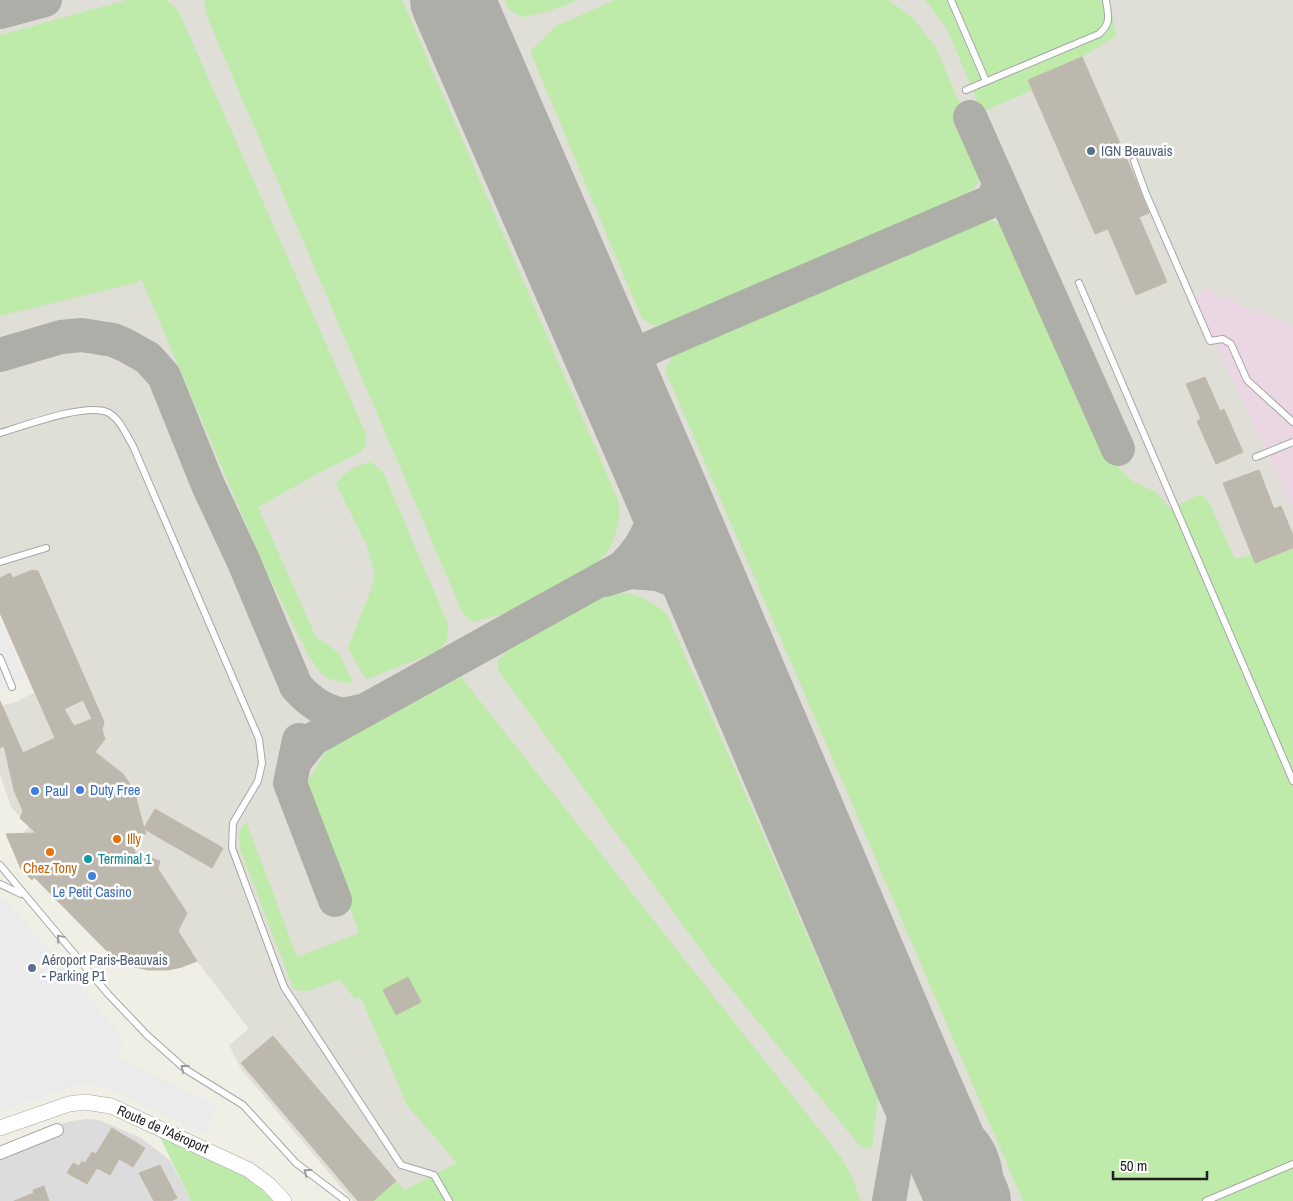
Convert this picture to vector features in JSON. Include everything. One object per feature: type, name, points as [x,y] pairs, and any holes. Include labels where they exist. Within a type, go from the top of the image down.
[{"type":"street","name":"Route de l'Aéroport","points":[[0,1128],[69,1104],[85,1102],[111,1106],[249,1170],[269,1185],[284,1201]]},
{"type":"street","points":[[0,1153],[57,1130]]},
{"type":"lane","points":[[951,0],[986,81]]},
{"type":"lane","points":[[966,90],[1099,34],[1109,21],[1106,0]]},
{"type":"lane","points":[[1134,161],[1146,194],[1210,341],[1222,339],[1231,344],[1247,380],[1293,422]]},
{"type":"lane","points":[[1079,283],[1293,780]]},
{"type":"lane","points":[[0,433],[77,411],[93,410],[107,412],[117,420],[133,446],[259,739],[262,763],[258,781],[233,823],[232,848],[284,988],[401,1165],[434,1175],[449,1201]]},
{"type":"lane","points":[[1256,457],[1293,442]]},
{"type":"lane","points":[[0,562],[46,548]]},
{"type":"lane","points":[[0,658],[12,687]]},
{"type":"lane","points":[[0,866],[108,994],[162,1049],[195,1076],[242,1105],[296,1163],[346,1201]]},
{"type":"lane","points":[[0,884],[19,892],[28,900]]},
{"type":"lane","points":[[1206,1201],[1293,1164]]},
{"type":"shaded area","points":[[0,0],[1293,0],[1293,327],[1206,289],[1193,297],[1293,508],[1293,1201],[353,1201],[241,1069],[229,1045],[249,1029],[197,961],[168,970],[136,968],[118,960],[104,949],[34,877],[32,880],[21,869],[8,839],[8,834],[23,833],[29,827],[11,807],[0,774],[0,706],[15,702],[34,693],[0,613]]},
{"type":"shaded area","points":[[1206,289],[1293,327],[1293,508],[1193,297]]},
{"type":"shaded area","points":[[0,620],[25,678],[0,691]]},
{"type":"shaded area","name":"Aéroport Paris-Beauvais - Parking P1","points":[[0,897],[4,897],[124,1039],[116,1057],[218,1106],[204,1134],[103,1087],[76,1085],[0,1112]]},
{"type":"shaded area","points":[[99,1120],[141,1138],[170,1160],[191,1201],[0,1201],[0,1146],[71,1121]]},
{"type":"green space","points":[[127,0],[166,0],[178,10],[366,434],[365,447],[359,453],[324,470],[258,507],[316,637],[339,653],[353,683],[327,678],[319,671],[309,656],[264,566],[141,278],[139,282],[0,316],[0,35]]},
{"type":"green space","points":[[204,0],[402,0],[617,498],[620,511],[616,534],[607,553],[591,567],[501,615],[472,622],[463,614],[207,17]]},
{"type":"green space","points":[[505,0],[578,0],[550,11],[523,17],[509,10]]},
{"type":"green space","points":[[615,0],[888,0],[912,17],[935,46],[959,102],[962,121],[984,173],[970,194],[945,210],[692,321],[667,328],[650,323],[642,319],[530,51],[556,26]]},
{"type":"green space","points":[[925,0],[1110,0],[1116,36],[1082,57],[1028,80],[1032,90],[982,112],[947,29]]},
{"type":"green space","points":[[978,220],[992,221],[1007,228],[1040,293],[1121,471],[1132,481],[1156,492],[1170,509],[1201,494],[1210,504],[1235,559],[1252,555],[1255,563],[1293,549],[1293,1201],[1023,1201],[665,370],[672,357],[689,343],[948,230]]},
{"type":"green space","points":[[370,462],[384,474],[448,624],[447,641],[436,652],[367,679],[348,647],[375,574],[367,546],[336,484],[351,470]]},
{"type":"green space","points":[[626,593],[648,600],[667,614],[878,1098],[872,1147],[867,1149],[860,1146],[714,968],[498,670],[498,661],[509,647],[608,595]]},
{"type":"green space","points":[[461,677],[841,1157],[851,1175],[861,1201],[373,1201],[396,1181],[405,1190],[457,1163],[407,1105],[361,998],[355,999],[340,980],[307,991],[294,990],[240,849],[239,832],[246,821],[297,957],[359,933],[305,786],[328,749]]},
{"type":"green space","points":[[159,1135],[245,1177],[256,1184],[273,1201],[191,1201]]},
{"type":"building","name":"IGN Beauvais","points":[[1082,57],[1149,213],[1139,217],[1167,282],[1136,295],[1108,229],[1095,234],[1028,80]]},
{"type":"building","points":[[1205,377],[1220,411],[1224,409],[1243,452],[1216,464],[1197,421],[1201,419],[1186,384]]},
{"type":"building","points":[[1259,470],[1274,509],[1281,506],[1293,535],[1293,548],[1255,563],[1223,483]]},
{"type":"building","name":"Terminal 1","points":[[32,570],[38,571],[104,722],[102,730],[105,739],[95,752],[123,774],[134,790],[144,828],[155,809],[223,848],[212,868],[144,829],[146,834],[136,833],[134,852],[160,861],[158,869],[187,913],[178,931],[197,961],[168,970],[148,970],[127,965],[111,955],[34,877],[32,880],[21,869],[6,834],[36,833],[20,818],[23,811],[14,790],[4,746],[0,748],[0,701],[23,753],[55,738],[0,613],[0,578],[10,573],[13,578]],"holes":[[[83,700],[92,719],[74,726],[64,709]]]},
{"type":"building","points":[[408,977],[421,1002],[396,1015],[383,990]]},
{"type":"building","points":[[273,1036],[396,1181],[373,1201],[358,1201],[241,1063]]},
{"type":"building","points":[[112,1128],[145,1148],[133,1167],[119,1159],[110,1175],[97,1168],[87,1184],[67,1173],[73,1163],[79,1166],[82,1161],[85,1163],[92,1152],[96,1154]]},
{"type":"building","points":[[160,1165],[177,1198],[171,1201],[154,1201],[139,1173]]},
{"type":"building","points":[[44,1186],[49,1201],[14,1201],[34,1193],[33,1190]]},
{"type":"taxiway","points":[[0,12],[45,0]]},
{"type":"taxiway","points":[[970,117],[1118,449]]},
{"type":"taxiway","points":[[602,342],[619,351],[638,353],[994,200],[999,182]]},
{"type":"taxiway","points":[[0,355],[61,337],[82,335],[113,340],[148,358],[164,376],[208,485],[243,560],[296,686],[326,710],[339,714],[362,711]]},
{"type":"taxiway","points":[[619,385],[628,364],[638,353]]},
{"type":"taxiway","points":[[295,761],[313,739],[623,567],[640,547],[651,526],[660,478]]},
{"type":"taxiway","points":[[605,580],[630,572],[657,574],[682,583],[701,597],[720,617]]},
{"type":"taxiway","points":[[299,740],[290,783],[335,900]]},
{"type":"taxiway","points":[[889,1201],[912,1071]]},
{"type":"taxiway","points":[[936,1123],[964,1134],[978,1150],[985,1170],[986,1191],[984,1201]]},
{"type":"runway","points":[[452,0],[660,478],[969,1201]]},
{"type":"place","name":"IGN Beauvais","points":[[1091,151]]},
{"type":"place","name":"Duty Free","points":[[80,790]]},
{"type":"place","name":"Paul","points":[[35,791]]},
{"type":"place","name":"Illy","points":[[117,839]]},
{"type":"place","name":"Chez Tony","points":[[50,852]]},
{"type":"place","name":"Terminal 1","points":[[88,859]]},
{"type":"place","name":"Le Petit Casino","points":[[92,876]]},
{"type":"place","name":"Aéroport Paris-Beauvais - Parking P1","points":[[32,968]]}]
